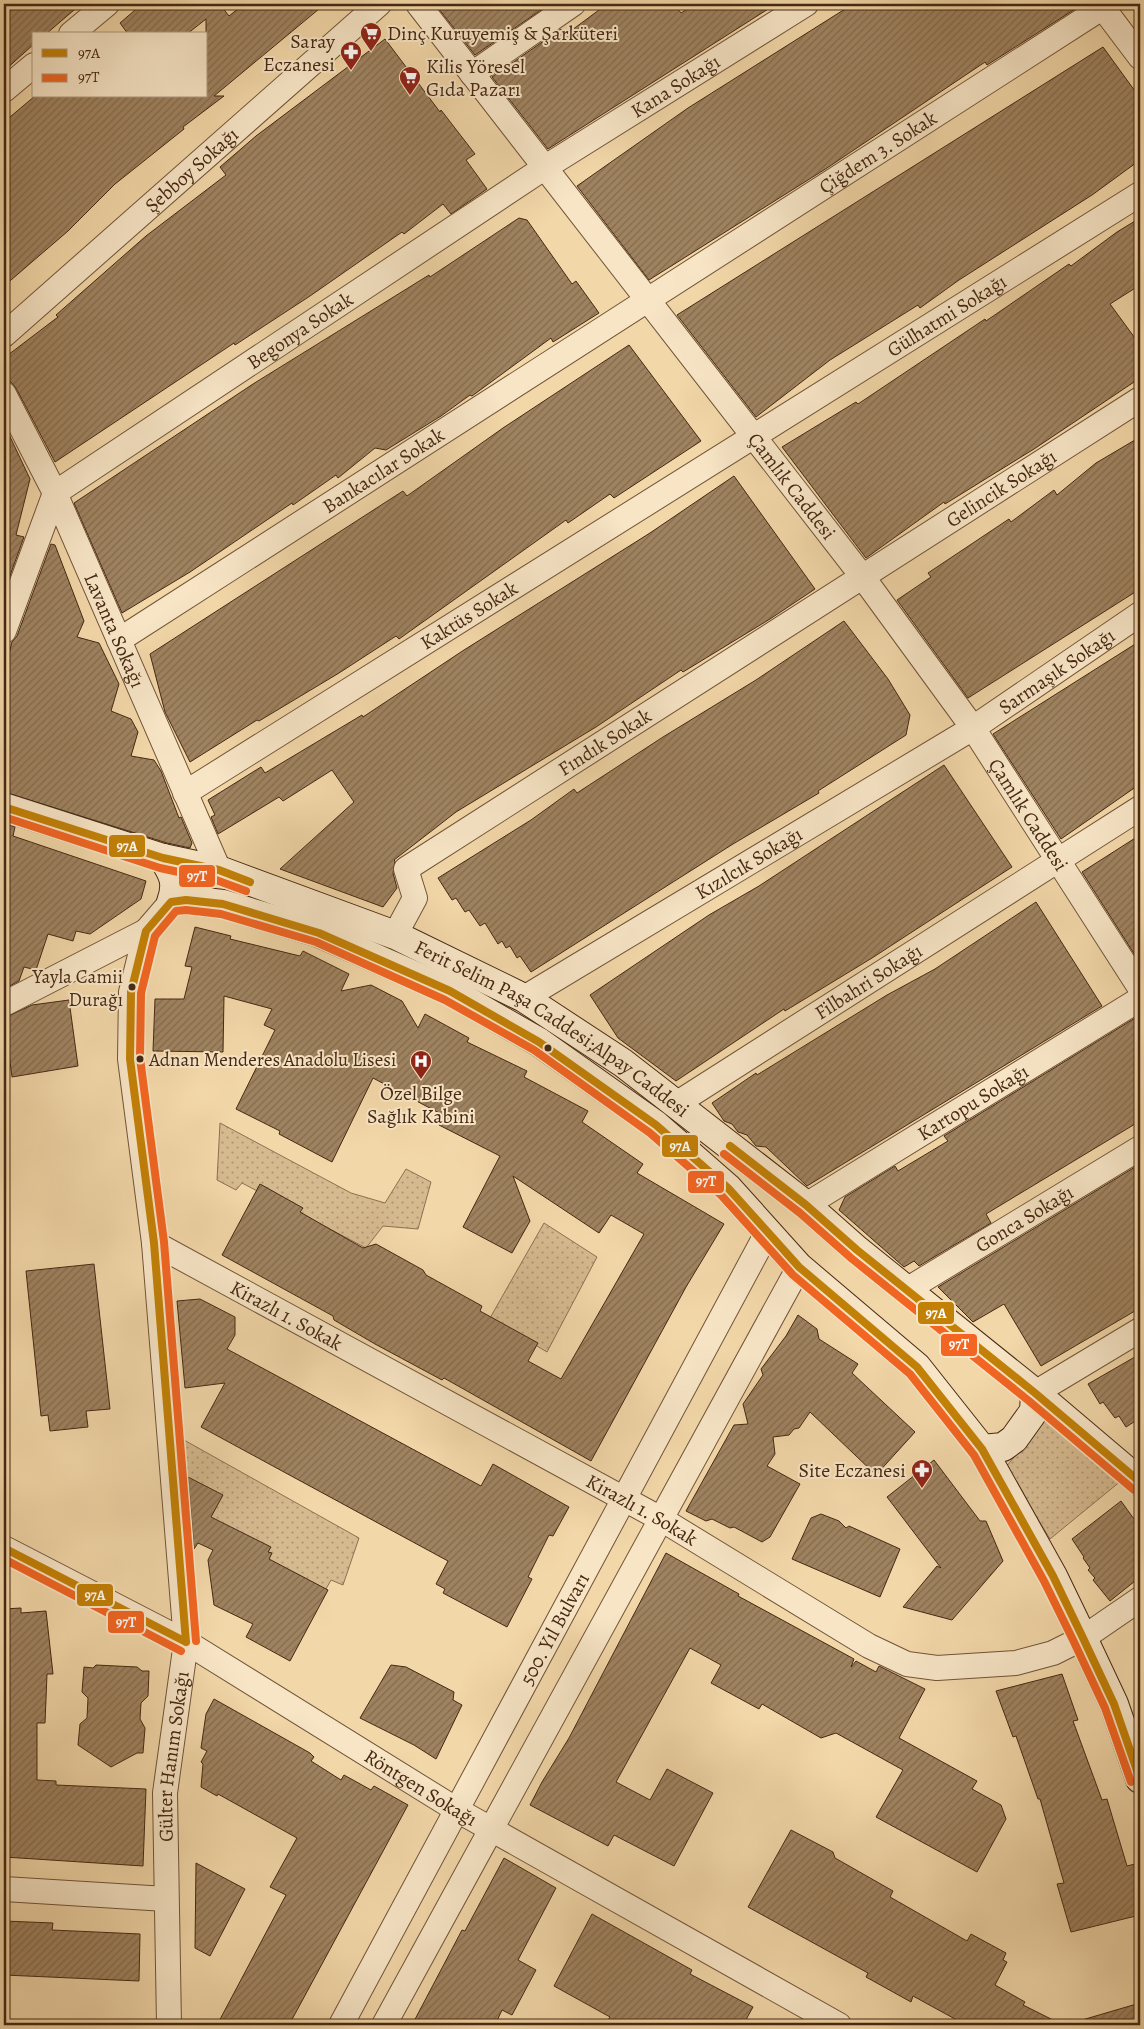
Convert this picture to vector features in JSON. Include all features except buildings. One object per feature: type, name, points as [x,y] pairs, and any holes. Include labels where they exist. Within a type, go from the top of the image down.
[{"type":"main road","name":"Ferit Selim Paşa Caddesi;Alpay Caddesi","points":[[4,807],[162,858],[219,870],[395,935],[524,998],[623,1063],[806,1205],[857,1250],[908,1289],[1035,1393],[1140,1482]]},
{"type":"main road","points":[[162,858],[172,873],[176,890],[171,902]]},
{"type":"main road","points":[[171,902],[186,900],[222,904],[319,933],[450,991],[540,1042],[656,1126],[728,1188],[799,1267],[917,1367],[982,1449],[1053,1576],[1083,1638],[1114,1704],[1140,1779]]},
{"type":"main road","points":[[510,1025],[524,998]]},
{"type":"main road","points":[[768,1231],[806,1205]]},
{"type":"main road","points":[[982,1449],[1003,1447],[1014,1439],[1034,1410],[1035,1393]]},
{"type":"street","points":[[73,32],[107,4]]},
{"type":"street","name":"Şebboy Sokağı","points":[[4,334],[379,4]]},
{"type":"street","name":"Çamlık Caddesi","points":[[418,4],[862,576],[973,728],[1140,988]]},
{"type":"street","points":[[472,74],[573,4]]},
{"type":"street","name":"Kana Sokağı","points":[[544,168],[806,4]]},
{"type":"street","points":[[1104,5],[1140,57]]},
{"type":"street","name":"Çiğdem 3. Sokak","points":[[646,299],[1104,5]]},
{"type":"street","points":[[4,90],[32,67]]},
{"type":"street","name":"Begonya Sokak","points":[[56,493],[544,168]]},
{"type":"street","name":"Gülhatmi Sokağı","points":[[752,436],[1140,194]]},
{"type":"street","name":"Bankacılar Sokak","points":[[119,640],[646,299]]},
{"type":"street","name":"Lavanta Sokağı","points":[[4,394],[56,493],[219,870]]},
{"type":"street","name":"Gelincik Sokağı","points":[[862,576],[1140,399]]},
{"type":"street","name":"Kaktüs Sokak","points":[[185,792],[752,436]]},
{"type":"street","points":[[4,631],[56,493]]},
{"type":"street","name":"Fındık Sokak","points":[[395,935],[415,898],[406,869],[862,576]]},
{"type":"street","name":"Sarmaşık Sokağı","points":[[973,728],[1140,614]]},
{"type":"street","name":"Kızılcık Sokağı","points":[[524,998],[973,728]]},
{"type":"street","name":"Filbahri Sokağı","points":[[676,1104],[1060,861],[1140,808]]},
{"type":"street","name":"Gülter Hanım Sokağı","points":[[170,2025],[165,1793],[186,1642],[154,1243],[130,1059],[131,992],[146,932],[171,902]]},
{"type":"street","points":[[4,1004],[146,932]]},
{"type":"street","name":"Kartopu Sokağı","points":[[806,1205],[1140,999]]},
{"type":"street","name":"Gonca Sokağı","points":[[908,1289],[1140,1148]]},
{"type":"street","name":"500. Yıl Bulvarı","points":[[341,2025],[768,1231]]},
{"type":"street","name":"Kirazlı 1. Sokak","points":[[154,1243],[661,1519],[869,1646],[907,1664],[938,1668],[1016,1663],[1053,1653],[1083,1638],[1140,1599]]},
{"type":"street","name":"500. Yıl Bulvarı","points":[[384,2025],[799,1267]]},
{"type":"street","points":[[1035,1393],[1140,1330]]},
{"type":"street","name":"Röntgen Sokağı","points":[[4,1548],[186,1642],[457,1810],[839,2025]]},
{"type":"street","points":[[4,1889],[166,1899]]},
{"type":"shaded area","points":[[220,1123],[351,1193],[385,1203],[406,1169],[431,1182],[418,1229],[383,1226],[366,1248],[242,1183],[236,1190],[217,1180]]},
{"type":"shaded area","points":[[544,1223],[597,1257],[547,1352],[490,1318]]},
{"type":"shaded area","points":[[1046,1418],[1122,1480],[1050,1539],[1006,1467]]},
{"type":"shaded area","points":[[184,1440],[359,1538],[343,1585],[331,1580],[322,1596],[207,1522],[214,1499],[184,1481],[178,1473]]},
{"type":"transit line","name":"97A","points":[[4,807],[163,858],[219,870],[250,882]]},
{"type":"transit line","name":"97T","points":[[4,817],[160,868],[216,880],[246,891]]},
{"type":"transit line","name":"97A","points":[[186,1642],[154,1243],[130,1059],[131,992],[146,931],[171,902],[186,900],[223,904],[319,933],[450,991],[539,1042],[656,1125],[728,1188],[799,1267],[917,1367],[982,1449],[1053,1576],[1083,1638],[1114,1704],[1140,1779]]},
{"type":"transit line","name":"97T","points":[[196,1641],[164,1242],[140,1058],[141,993],[155,936],[176,911],[186,910],[221,914],[316,942],[445,1000],[534,1050],[650,1133],[721,1195],[793,1275],[910,1374],[974,1455],[1044,1581],[1074,1642],[1105,1708],[1131,1782]]},
{"type":"transit line","name":"97A","points":[[730,1146],[806,1205],[857,1250],[1035,1393],[1140,1482]]},
{"type":"transit line","name":"97T","points":[[724,1154],[800,1213],[851,1258],[1029,1401],[1134,1490]]},
{"type":"transit line","name":"97A","points":[[4,1548],[186,1642]]},
{"type":"transit line","name":"97T","points":[[4,1559],[181,1651]]},
{"type":"place","name":"Dinç Kuruyemiş & Şarküteri","points":[[371,52]]},
{"type":"place","name":"Saray Eczanesi","points":[[351,71]]},
{"type":"place","name":"Kilis Yöresel Gıda Pazarı","points":[[410,96]]},
{"type":"place","name":"Yayla Camii Durağı","points":[[132,987]]},
{"type":"place","name":"Adnan Menderes Anadolu Lisesi","points":[[140,1059]]},
{"type":"place","name":"Özel Bilge Sağlık Kabini","points":[[421,1080]]},
{"type":"place","name":"Site Eczanesi","points":[[922,1489]]}]
